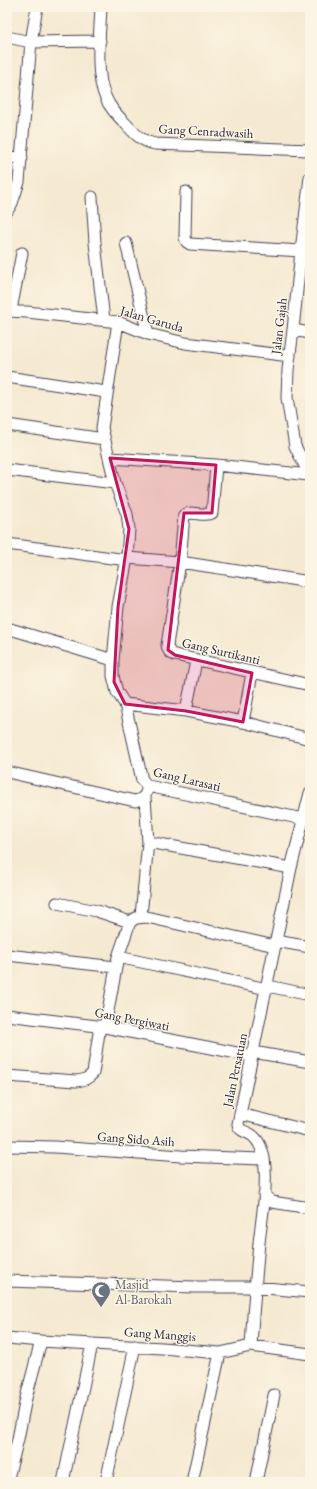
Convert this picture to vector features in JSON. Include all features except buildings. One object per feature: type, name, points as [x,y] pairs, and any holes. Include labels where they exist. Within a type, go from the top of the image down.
[{"type":"street","points":[[7,211],[16,193],[22,158],[31,42],[37,7]]},
{"type":"street","name":"Gang Cenradwasih","points":[[102,7],[100,77],[104,95],[110,106],[141,139],[155,144],[310,150]]},
{"type":"street","points":[[7,37],[31,42],[100,41]]},
{"type":"street","points":[[7,157],[22,158]]},
{"type":"street","name":"Jalan Gajah","points":[[310,184],[301,251],[294,330],[288,370],[287,398],[295,446],[310,475]]},
{"type":"street","points":[[186,192],[185,238],[190,244],[301,251]]},
{"type":"street","points":[[92,197],[95,244],[104,320]]},
{"type":"street","points":[[126,244],[148,334]]},
{"type":"street","points":[[9,310],[22,253]]},
{"type":"street","name":"Jalan Garuda","points":[[9,310],[118,322],[148,334],[185,343],[290,356]]},
{"type":"street","name":"Gang Larasati","points":[[118,322],[106,392],[102,428],[110,458],[114,483],[127,514],[129,529],[127,559],[118,607],[113,660],[114,682],[117,692],[125,704],[141,777],[144,783],[148,786],[306,817]]},
{"type":"street","points":[[294,330],[310,333]]},
{"type":"street","points":[[7,377],[106,392]]},
{"type":"street","points":[[7,425],[104,439]]},
{"type":"street","points":[[110,458],[216,465],[310,475]]},
{"type":"street","points":[[180,562],[184,515],[187,513],[205,515],[212,513],[216,465]]},
{"type":"street","points":[[7,470],[114,483]]},
{"type":"street","points":[[7,544],[127,559],[180,562],[310,582]]},
{"type":"street","name":"Gang Surtikanti","points":[[180,562],[168,639],[168,650],[171,654],[196,661],[310,686]]},
{"type":"street","points":[[7,628],[113,660]]},
{"type":"street","points":[[186,711],[196,661]]},
{"type":"street","points":[[243,722],[252,673]]},
{"type":"street","points":[[125,704],[186,711],[243,722],[310,739]]},
{"type":"street","points":[[7,772],[135,801],[145,797]]},
{"type":"street","points":[[140,916],[148,842],[145,797],[148,786]]},
{"type":"street","name":"Jalan Persatuan","points":[[251,1346],[254,1287],[264,1196],[264,1159],[262,1148],[258,1142],[248,1133],[241,1131],[239,1128],[240,1114],[275,943],[292,868],[306,817],[310,793]]},
{"type":"street","points":[[148,842],[292,868]]},
{"type":"street","points":[[57,903],[97,910],[130,922]]},
{"type":"street","points":[[7,1076],[76,1081],[85,1080],[90,1077],[93,1072],[117,962],[130,922],[140,916],[275,943],[310,947]]},
{"type":"street","points":[[7,955],[117,962],[310,995]]},
{"type":"street","name":"Gang Pergiwati","points":[[7,1015],[103,1026],[252,1054],[310,1062]]},
{"type":"street","points":[[240,1114],[310,1131]]},
{"type":"street","name":"Gang Sido Asih","points":[[7,1146],[55,1147],[181,1156],[264,1159]]},
{"type":"street","points":[[264,1196],[272,1202],[310,1208]]},
{"type":"street","points":[[7,1281],[195,1287],[254,1287],[310,1292]]},
{"type":"street","name":"Gang Manggis","points":[[7,1338],[41,1342],[135,1346],[220,1353],[251,1346],[310,1354]]},
{"type":"street","points":[[7,1482],[18,1439],[26,1398],[41,1342]]},
{"type":"street","points":[[63,1482],[92,1344]]},
{"type":"street","points":[[106,1482],[135,1346]]},
{"type":"street","points":[[192,1482],[220,1353]]},
{"type":"street","points":[[256,1482],[274,1394]]},
{"type":"highlighted area","points":[[110,458],[216,465],[212,513],[184,513],[168,650],[175,655],[252,673],[243,722],[186,711],[125,704],[114,682],[118,607],[129,529]]},
{"type":"place","name":"Masjid Al-Barokah","points":[[101,1308]]}]
